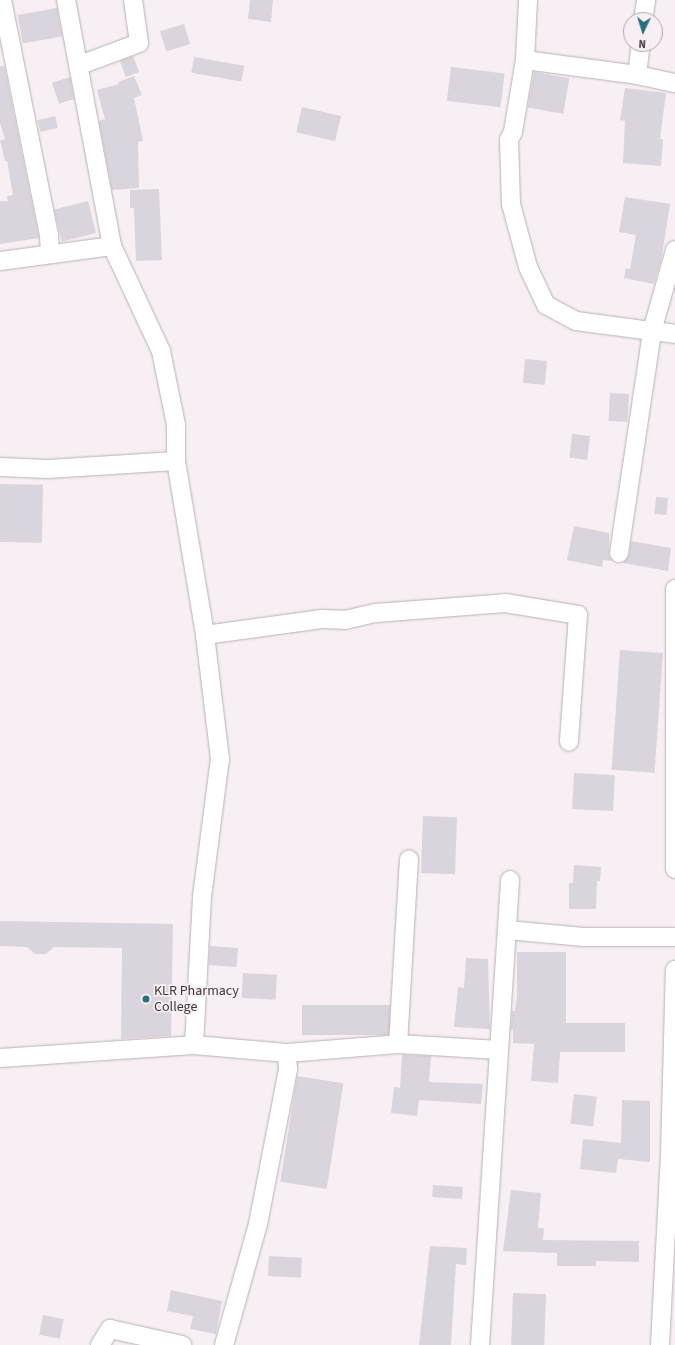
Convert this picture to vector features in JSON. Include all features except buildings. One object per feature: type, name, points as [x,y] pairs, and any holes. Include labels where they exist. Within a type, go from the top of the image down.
[{"type":"street","points":[[2,0],[49,235],[50,254]]},
{"type":"street","points":[[66,0],[80,66],[112,246],[161,351],[176,425],[176,461],[205,635],[220,759],[202,897],[194,1045]]},
{"type":"street","points":[[80,66],[139,43],[133,0]]},
{"type":"street","points":[[528,0],[525,60],[513,132],[509,140],[511,204],[528,267],[546,305],[576,320],[675,334]]},
{"type":"street","points":[[644,12],[646,0]]},
{"type":"street","points":[[637,74],[640,52]]},
{"type":"street","points":[[525,60],[637,74],[675,83]]},
{"type":"street","points":[[0,261],[112,246]]},
{"type":"street","points":[[618,553],[652,331],[675,250]]},
{"type":"street","points":[[0,467],[48,468],[176,461]]},
{"type":"street","points":[[675,589],[675,869]]},
{"type":"street","points":[[205,635],[322,619],[345,620],[376,613],[505,603],[578,616],[569,742]]},
{"type":"street","points":[[398,1044],[409,860]]},
{"type":"street","points":[[480,1345],[510,880]]},
{"type":"street","points":[[507,930],[584,937],[675,937]]},
{"type":"street","points":[[660,1345],[670,1155],[675,970]]},
{"type":"street","points":[[0,1058],[194,1045],[287,1053],[398,1044],[499,1050]]},
{"type":"street","points":[[224,1345],[258,1224],[288,1069],[287,1053]]},
{"type":"street","points":[[100,1345],[110,1329],[182,1345]]},
{"type":"place","name":"KLR Pharmacy College","points":[[146,999]]}]
